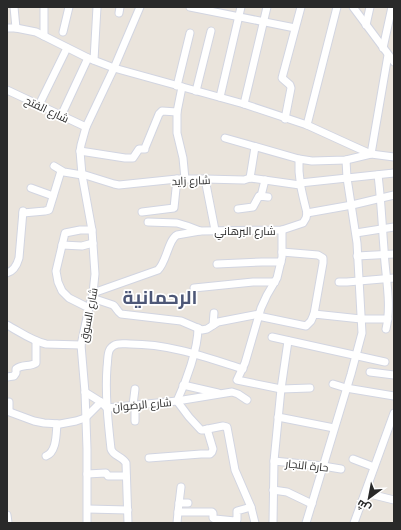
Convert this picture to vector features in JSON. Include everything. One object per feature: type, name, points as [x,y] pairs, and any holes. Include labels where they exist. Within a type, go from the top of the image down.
[{"type":"street","points":[[14,7],[16,28]]},
{"type":"street","points":[[44,7],[44,36]]},
{"type":"street","points":[[63,32],[69,7]]},
{"type":"street","points":[[61,116],[91,59],[97,7]]},
{"type":"street","name":"شارع السوق","points":[[88,523],[86,418],[81,345],[93,295],[95,274],[92,230],[82,175],[80,151],[86,128],[140,7]]},
{"type":"street","points":[[190,7],[295,28]]},
{"type":"street","points":[[220,97],[242,7]]},
{"type":"street","points":[[244,104],[264,22],[266,7]]},
{"type":"street","points":[[285,119],[291,88],[290,85],[282,78],[301,7]]},
{"type":"street","points":[[307,126],[337,7]]},
{"type":"street","points":[[353,7],[394,62]]},
{"type":"street","points":[[366,25],[370,7]]},
{"type":"street","points":[[383,48],[392,7]]},
{"type":"street","points":[[7,28],[32,31],[91,59],[114,68],[244,104],[307,126],[371,154],[392,156]]},
{"type":"street","points":[[196,91],[211,31]]},
{"type":"street","points":[[185,179],[183,158],[176,133],[179,86],[190,33]]},
{"type":"street","points":[[39,106],[67,48]]},
{"type":"street","points":[[371,154],[388,55]]},
{"type":"street","name":"شارع الفتح","points":[[7,90],[86,128]]},
{"type":"street","points":[[80,151],[133,158],[139,149],[145,148],[159,114],[162,111],[177,112]]},
{"type":"street","points":[[225,138],[299,159],[312,161],[346,160],[371,154]]},
{"type":"street","points":[[250,178],[255,147]]},
{"type":"street","points":[[299,159],[300,184],[307,213],[352,205],[394,194]]},
{"type":"street","points":[[306,523],[362,333],[356,233],[347,178],[346,160]]},
{"type":"street","points":[[7,273],[15,268],[18,263],[23,212],[47,211],[50,209],[61,171],[54,166]]},
{"type":"street","name":"شارع زايد","points":[[61,171],[119,185],[177,179],[244,180],[250,178],[300,184],[394,173]]},
{"type":"street","points":[[378,175],[390,314],[386,329]]},
{"type":"street","points":[[142,212],[174,208],[177,179]]},
{"type":"street","points":[[206,179],[215,230]]},
{"type":"street","points":[[238,209],[253,207],[258,196],[264,197],[265,180]]},
{"type":"street","points":[[31,188],[53,196]]},
{"type":"street","name":"شارع البرهاني","points":[[93,295],[158,270],[167,255],[172,239],[177,235],[215,230],[282,230],[303,223],[307,213]]},
{"type":"street","points":[[148,222],[177,223],[200,231]]},
{"type":"street","points":[[356,233],[394,227]]},
{"type":"street","points":[[89,308],[69,298],[62,291],[56,271],[65,233],[80,230],[92,230]]},
{"type":"street","points":[[282,230],[281,262],[277,278],[267,295],[259,315],[243,369],[238,380],[281,389],[310,388]]},
{"type":"street","points":[[62,246],[82,246],[93,243]]},
{"type":"street","points":[[93,295],[113,305],[121,314],[181,321],[202,330],[207,329],[218,322],[259,315],[306,326],[311,321],[314,314],[323,258],[318,255],[282,252]]},
{"type":"street","points":[[358,256],[394,254]]},
{"type":"street","points":[[217,264],[281,262]]},
{"type":"street","points":[[339,282],[394,278]]},
{"type":"street","points":[[194,288],[253,282],[275,282]]},
{"type":"street","points":[[213,325],[214,313]]},
{"type":"street","points":[[314,314],[361,319],[390,314]]},
{"type":"street","points":[[7,325],[36,341],[46,344],[81,345]]},
{"type":"street","points":[[198,328],[198,338],[194,353],[177,401],[199,428],[205,430],[223,426],[227,427],[235,470],[251,507],[255,523]]},
{"type":"street","points":[[272,337],[385,362]]},
{"type":"street","points":[[7,378],[14,376],[18,367],[34,364],[36,362],[36,341]]},
{"type":"street","points":[[272,523],[274,461],[281,389],[288,341]]},
{"type":"street","points":[[128,523],[126,465],[124,460],[111,451],[104,405],[108,356],[112,346],[117,344],[144,344],[171,348],[194,353],[243,369]]},
{"type":"street","points":[[370,372],[394,376]]},
{"type":"street","points":[[333,384],[346,388],[394,396]]},
{"type":"street","points":[[183,385],[222,394],[232,392],[247,400]]},
{"type":"street","points":[[135,421],[134,405],[136,389]]},
{"type":"street","points":[[84,392],[104,405]]},
{"type":"street","name":"شارع الرضوان","points":[[104,405],[134,405],[177,401],[222,394]]},
{"type":"street","points":[[9,402],[8,411],[34,421],[57,424],[86,418],[104,405]]},
{"type":"street","points":[[354,523],[394,413]]},
{"type":"street","points":[[278,417],[334,428]]},
{"type":"street","points":[[46,456],[49,455],[53,449],[57,424]]},
{"type":"street","points":[[149,458],[210,454],[214,449],[205,430]]},
{"type":"street","points":[[352,459],[374,467]]},
{"type":"street","name":"حارة النجار","points":[[274,461],[340,469]]},
{"type":"street","points":[[87,474],[106,473],[108,476],[126,476]]},
{"type":"street","points":[[177,523],[181,487]]},
{"type":"street","points":[[273,490],[287,492],[312,504]]},
{"type":"street","points":[[366,493],[394,500]]},
{"type":"street","points":[[179,503],[188,503]]},
{"type":"street","points":[[178,512],[212,512],[214,519],[235,521],[237,520],[237,511],[251,507]]},
{"type":"street","points":[[88,509],[128,510]]},
{"type":"street","points":[[7,515],[8,523]]},
{"type":"district","name":"الرحمانية","points":[[160,296]]}]
